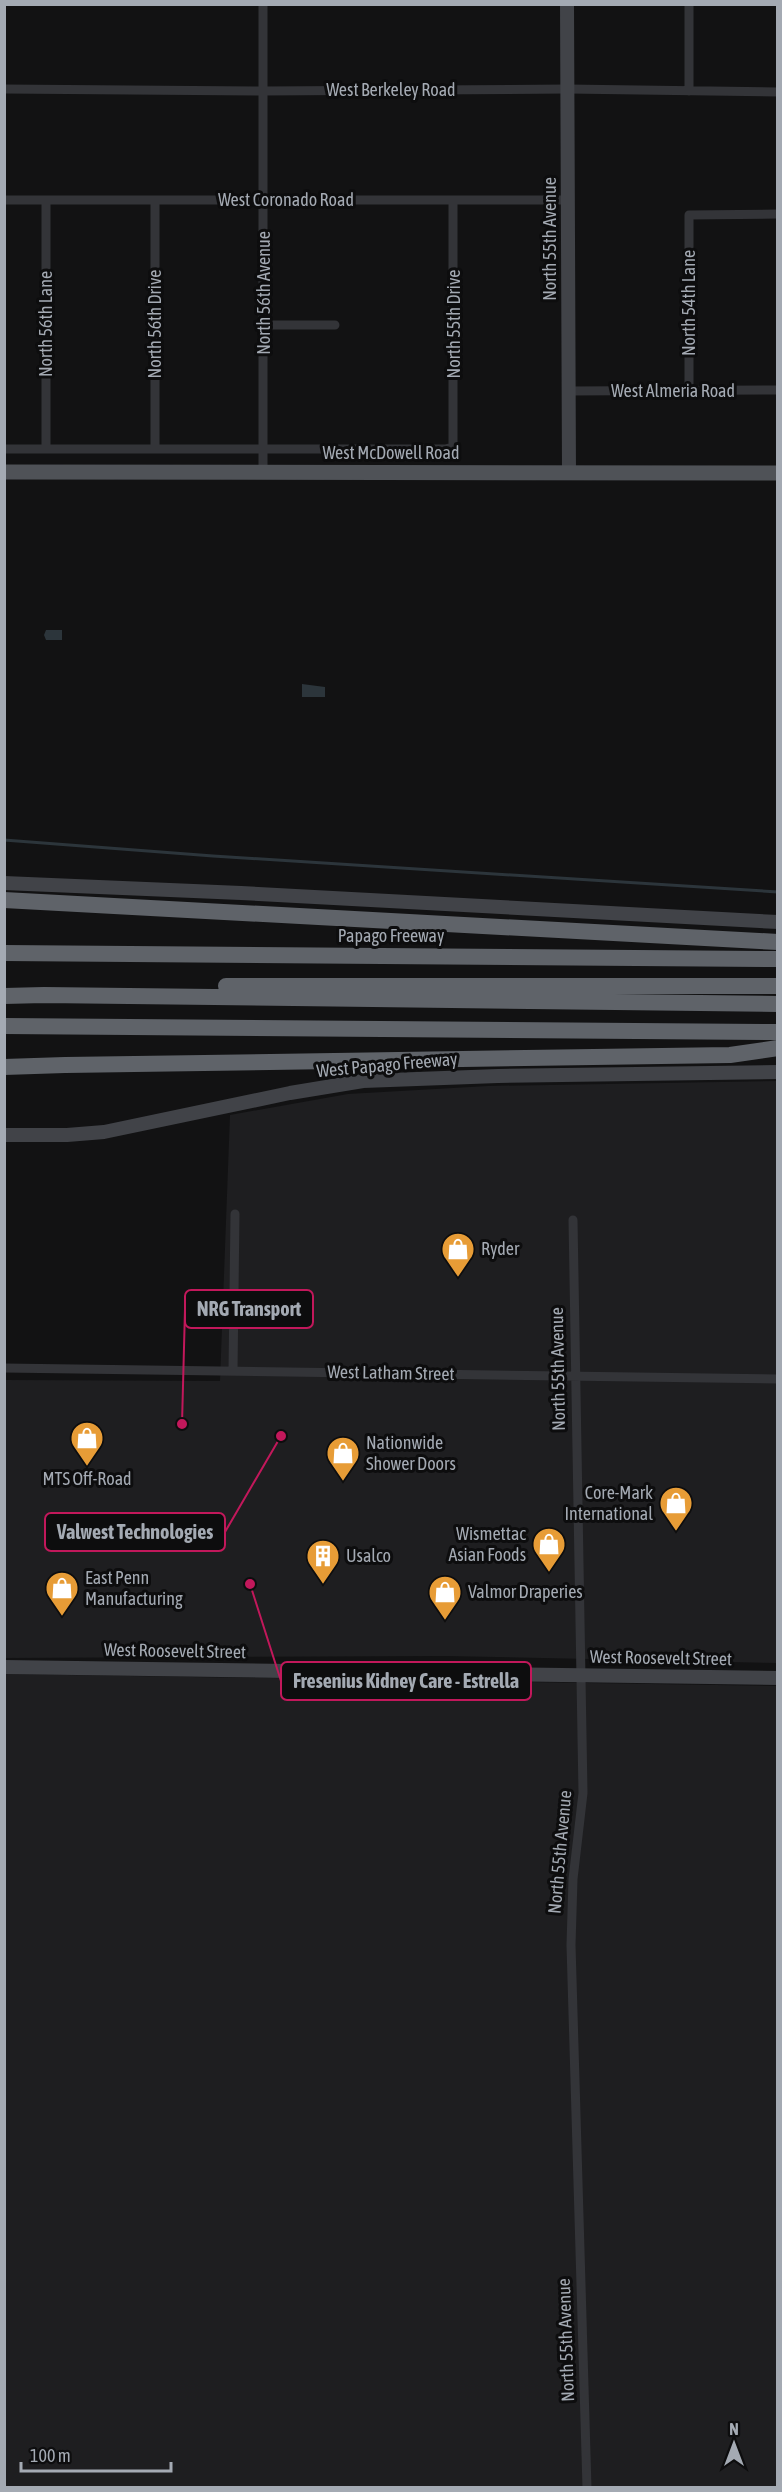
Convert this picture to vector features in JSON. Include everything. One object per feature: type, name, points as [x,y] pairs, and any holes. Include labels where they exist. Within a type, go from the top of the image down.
[{"type":"highway","points":[[4,900],[777,942]]},
{"type":"highway","name":"Papago Freeway","points":[[4,952],[777,959]]},
{"type":"highway","points":[[4,996],[57,991],[777,986]]},
{"type":"highway","points":[[4,987],[57,991],[777,1004]]},
{"type":"highway","points":[[4,1026],[777,1032]]},
{"type":"highway","points":[[4,1067],[730,1055],[777,1048]]},
{"type":"main road","name":"North 55th Avenue","points":[[567,4],[569,473]]},
{"type":"main road","name":"West McDowell Road","points":[[4,472],[777,473]]},
{"type":"main road","points":[[4,883],[230,892],[777,922]]},
{"type":"main road","name":"West Papago Freeway","points":[[4,1135],[67,1136],[104,1132],[290,1093],[363,1081],[509,1076],[777,1072]]},
{"type":"main road","name":"West Roosevelt Street","points":[[4,1667],[777,1678]]},
{"type":"street","name":"North 56th Avenue","points":[[263,4],[263,473]]},
{"type":"street","points":[[689,4],[689,91]]},
{"type":"street","name":"West Berkeley Road","points":[[4,89],[263,91],[568,88],[777,92]]},
{"type":"street","name":"West Coronado Road","points":[[4,200],[567,200]]},
{"type":"street","name":"North 56th Lane","points":[[46,200],[46,449]]},
{"type":"street","name":"North 56th Drive","points":[[155,200],[155,449]]},
{"type":"street","name":"North 55th Drive","points":[[453,200],[453,447]]},
{"type":"street","name":"North 54th Lane","points":[[689,391],[689,214],[777,214]]},
{"type":"street","points":[[264,325],[336,325]]},
{"type":"street","name":"West Almeria Road","points":[[569,391],[777,390]]},
{"type":"street","name":"West McDowell Road","points":[[4,449],[445,449],[453,447]]},
{"type":"street","points":[[233,1371],[235,1214]]},
{"type":"street","name":"North 55th Avenue","points":[[573,1220],[583,1793],[573,1879],[571,1945],[587,2487]]},
{"type":"street","name":"West Latham Street","points":[[4,1368],[777,1379]]},
{"type":"shaded area","points":[[46,630],[62,630],[62,640],[46,640],[44,635]]},
{"type":"shaded area","points":[[302,684],[325,687],[325,697],[302,697]]},
{"type":"shaded area","points":[[777,1081],[777,1663],[446,1656],[5,1658],[4,1380],[220,1381],[230,1115],[348,1094],[488,1086]]},
{"type":"shaded area","points":[[5,1674],[777,1686],[777,2487],[5,2488]]},
{"type":"waterway","points":[[4,840],[213,856],[778,892]]},
{"type":"place","name":"Ryder","points":[[458,1278]]},
{"type":"place","name":"NRG Transport","points":[[182,1424]]},
{"type":"place","name":"Valwest Technologies","points":[[281,1436]]},
{"type":"place","name":"MTS Off-Road","points":[[87,1467]]},
{"type":"place","name":"Nationwide Shower Doors","points":[[343,1482]]},
{"type":"place","name":"Core-Mark International","points":[[676,1532]]},
{"type":"place","name":"Wismettac Asian Foods","points":[[549,1573]]},
{"type":"place","name":"Fresenius Kidney Care - Estrella","points":[[250,1584]]},
{"type":"place","name":"Usalco","points":[[323,1585]]},
{"type":"place","name":"East Penn Manufacturing","points":[[62,1617]]},
{"type":"place","name":"Valmor Draperies","points":[[445,1621]]}]
